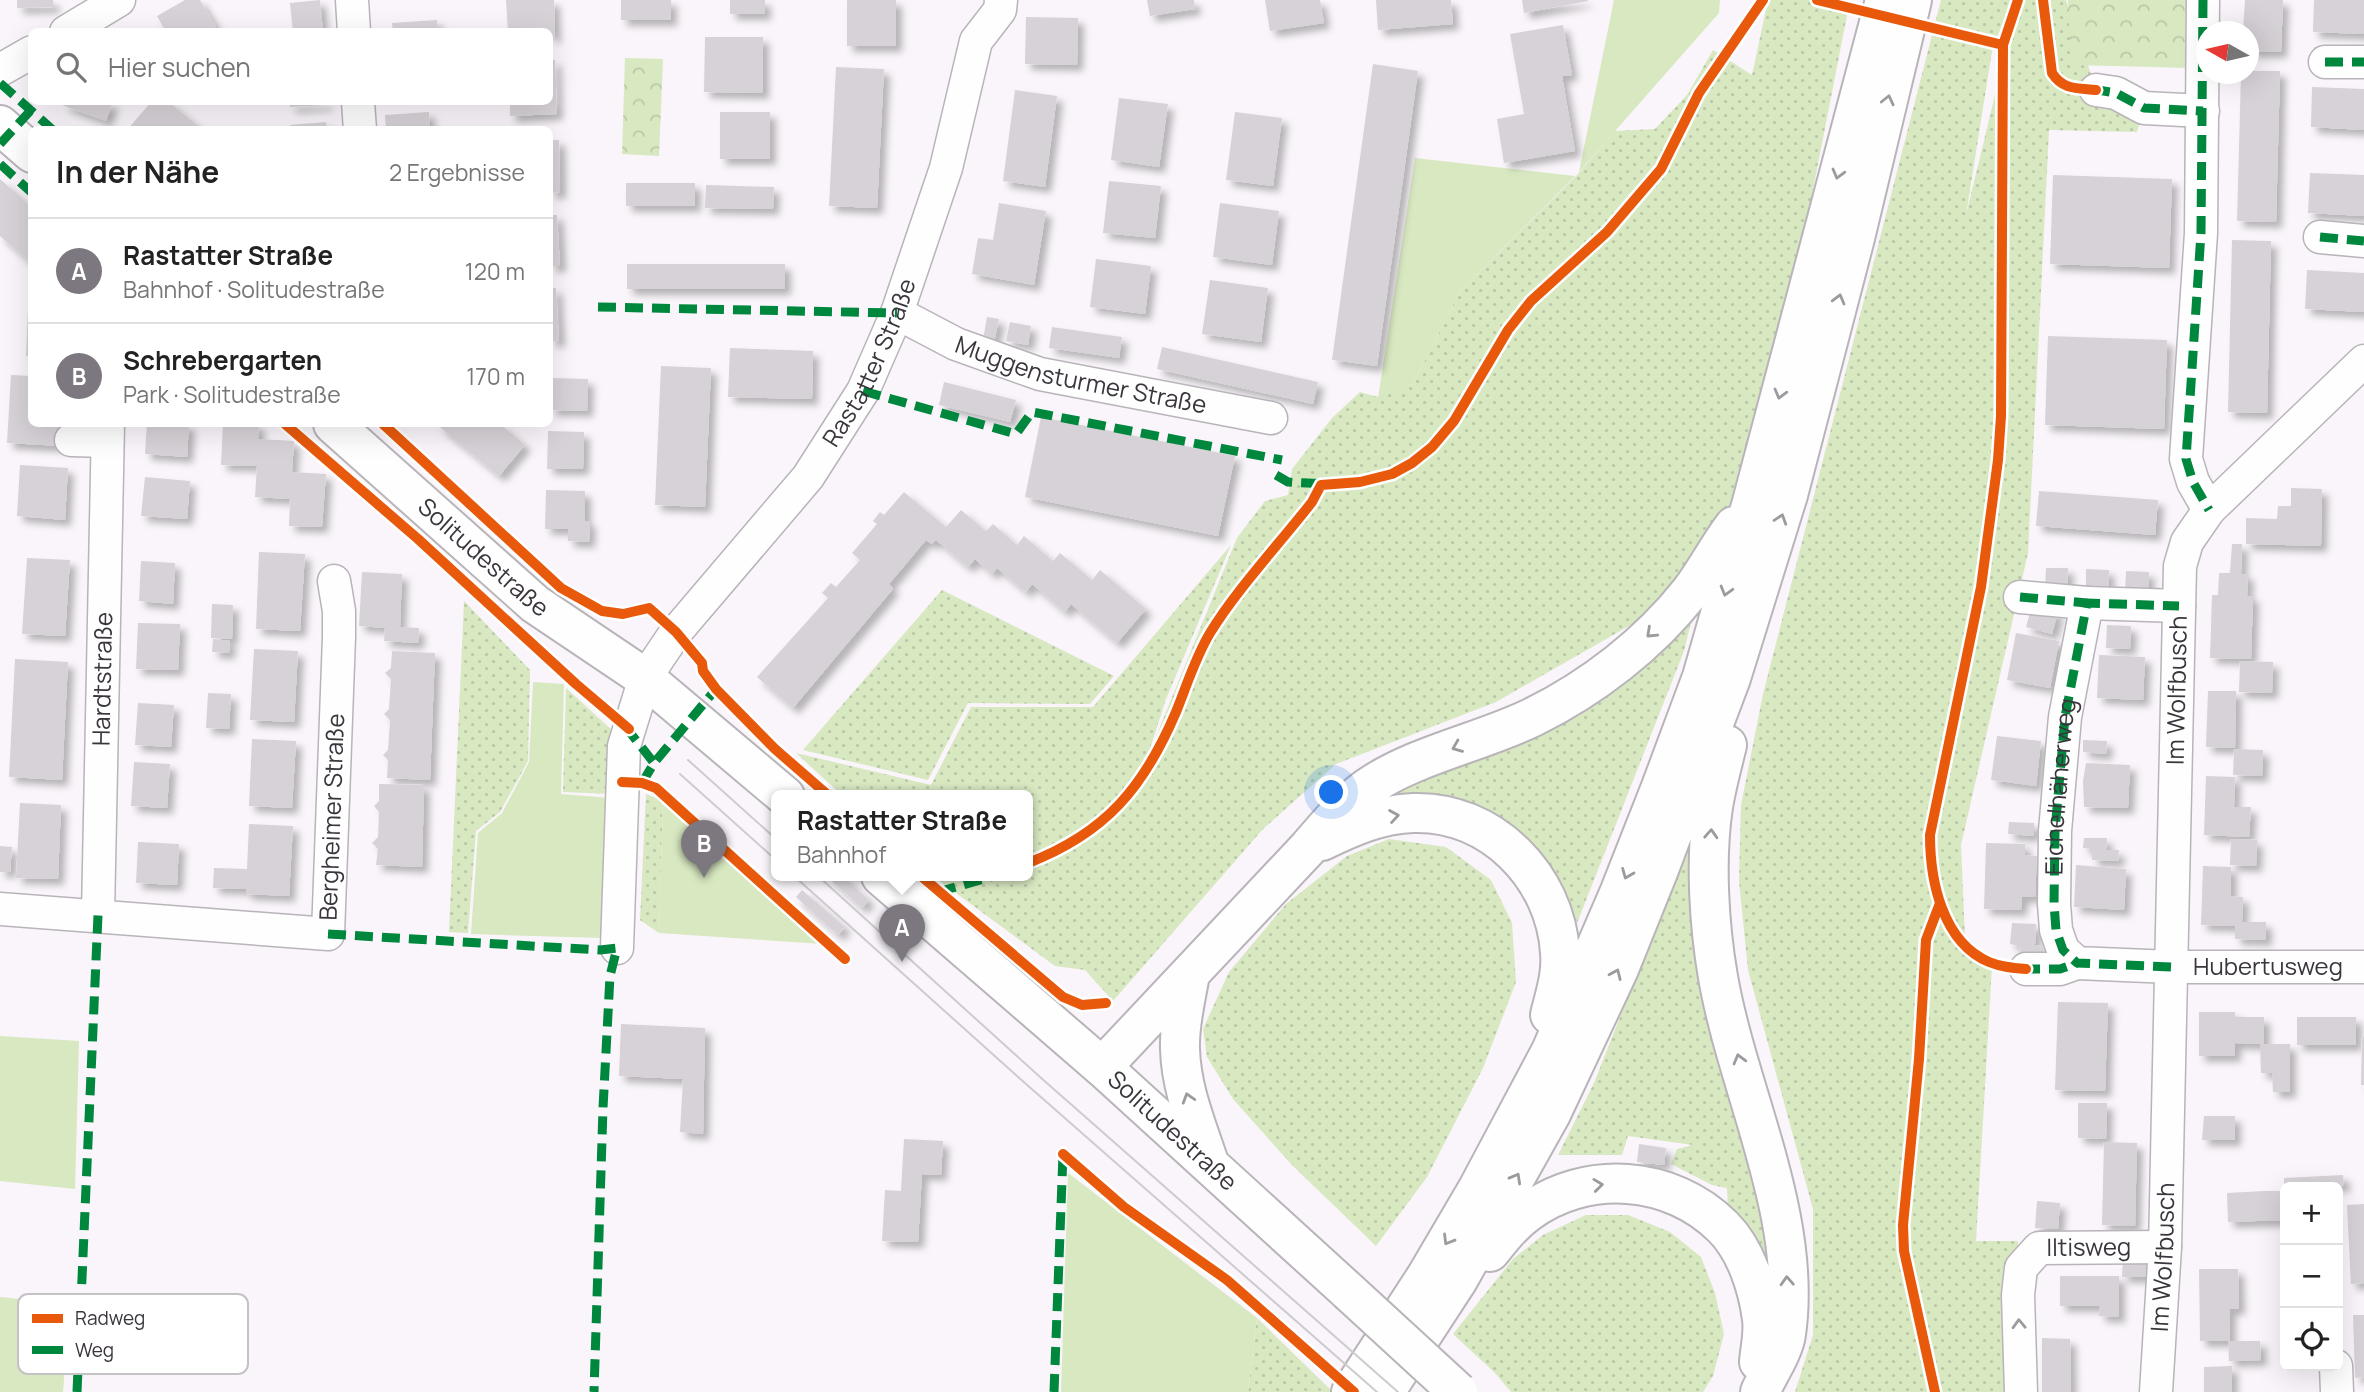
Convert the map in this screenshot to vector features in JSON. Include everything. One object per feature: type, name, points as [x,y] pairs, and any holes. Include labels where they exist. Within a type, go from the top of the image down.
[{"type":"main road","points":[[1351,1392],[1427,1275],[1477,1190],[1551,1051],[1620,891],[1675,750],[1702,677],[1752,502],[1885,0]]},
{"type":"main road","points":[[1385,1392],[1458,1280],[1551,1114],[1597,1016],[1658,872],[1731,678],[1788,495],[1855,238],[1912,0]]},
{"type":"main road","points":[[0,125],[28,150]]},
{"type":"main road","name":"Solitudestraße","points":[[336,427],[535,604],[646,678],[778,790]]},
{"type":"main road","points":[[1102,1068],[1334,817],[1368,788],[1405,768],[1533,717],[1580,690],[1617,664],[1655,631],[1690,591],[1752,502]]},
{"type":"main road","points":[[1731,678],[1731,726],[1713,807],[1711,918],[1723,1000],[1763,1141],[1777,1202],[1786,1257],[1788,1299],[1786,1337],[1758,1392]]},
{"type":"main road","points":[[1308,848],[1355,825],[1387,816],[1415,813],[1448,817],[1481,829],[1503,843],[1527,865],[1544,892],[1555,921],[1560,953],[1556,993],[1550,1015],[1551,1051]]},
{"type":"main road","name":"Solitudestraße","points":[[887,881],[1209,1163],[1458,1392]]},
{"type":"main road","points":[[1190,974],[1181,1029],[1181,1069],[1185,1091],[1209,1163]]},
{"type":"main road","points":[[1458,1280],[1484,1260],[1506,1231],[1526,1213],[1552,1197],[1576,1188],[1602,1184],[1632,1183],[1658,1187],[1681,1198],[1723,1227],[1740,1250],[1753,1281],[1763,1322],[1758,1392]]},
{"type":"street","points":[[70,28],[92,8],[119,0]]},
{"type":"street","points":[[352,0],[354,28]]},
{"type":"street","name":"Rastatter Straße","points":[[646,678],[676,632],[808,477],[863,391],[897,313],[946,168],[976,41],[1000,10],[1001,0]]},
{"type":"street","points":[[2203,0],[2201,233],[2186,459],[2193,482],[2209,510]]},
{"type":"street","points":[[0,71],[28,54]]},
{"type":"street","points":[[2325,62],[2364,62]]},
{"type":"street","points":[[2096,90],[2116,93],[2144,108],[2203,111]]},
{"type":"street","points":[[358,105],[360,126]]},
{"type":"street","points":[[2320,237],[2364,241]]},
{"type":"street","name":"Muggensturmer Straße","points":[[897,313],[956,344],[1040,374],[1271,418]]},
{"type":"street","name":"Im Wolfbusch","points":[[2156,1392],[2165,1247],[2180,566],[2187,542],[2209,510],[2364,361]]},
{"type":"street","name":"Hardtstraße","points":[[71,440],[107,432],[98,915]]},
{"type":"street","name":"Bergheimer Straße","points":[[0,909],[328,934],[338,695],[339,611],[334,581]]},
{"type":"street","points":[[2020,597],[2087,603],[2179,606]]},
{"type":"street","name":"Eichelhäherweg","points":[[2077,963],[2063,950],[2056,930],[2055,831],[2064,717],[2087,603]]},
{"type":"street","points":[[617,948],[624,746],[646,678]]},
{"type":"street","points":[[2026,969],[2060,969],[2077,963],[2171,967]]},
{"type":"street","name":"Hubertusweg","points":[[2171,967],[2364,967]]},
{"type":"street","name":"Iltisweg","points":[[2021,1392],[2018,1295],[2021,1268],[2039,1248],[2165,1247]]},
{"type":"street","points":[[2336,1371],[2337,1392]]},
{"type":"green space","points":[[1614,0],[1720,0],[1719,13],[1579,172]]},
{"type":"green space","points":[[1768,0],[1850,0],[1752,502],[1690,591],[1496,702],[1336,764],[1263,829],[1113,1001],[1085,970],[1055,966],[940,881],[1033,881],[1033,790],[836,790],[796,753],[931,785],[971,707],[1093,707],[1231,545],[1166,699],[1146,761],[1237,538],[1265,501],[1288,495],[1292,469],[1332,418],[1360,392],[1378,397],[1413,384],[1460,291],[1577,175],[1615,131],[1655,129],[1687,95],[1713,50],[1752,75]]},
{"type":"green space","points":[[1941,0],[2012,0],[1992,51],[1966,215],[2018,0],[2066,0],[2096,89],[2144,108],[2137,132],[2049,130],[2028,553],[1961,845],[1965,938],[1992,966],[1976,1241],[2018,1241],[2024,1392],[1795,1392],[1813,1335],[1813,1209],[1748,970],[1739,881],[1741,805],[1763,694]]},
{"type":"green space","points":[[2068,0],[2193,0],[2192,68],[2071,65]]},
{"type":"green space","points":[[625,58],[663,59],[659,156],[622,154]]},
{"type":"green space","points":[[1415,158],[1575,176],[1460,291],[1413,384],[1378,398]]},
{"type":"green space","points":[[942,590],[1114,676],[1090,704],[968,703],[928,780],[803,750]]},
{"type":"green space","points":[[464,601],[530,670],[528,761],[500,812],[476,831],[468,933],[449,932]]},
{"type":"green space","points":[[1696,602],[1684,651],[1570,941],[1546,865],[1375,800]]},
{"type":"green space","points":[[533,682],[564,684],[561,794],[611,798],[602,938],[471,934],[478,833],[502,813],[529,762]]},
{"type":"green space","points":[[566,688],[614,732],[612,794],[563,792]]},
{"type":"green space","points":[[646,794],[663,801],[659,933],[640,920]]},
{"type":"green space","points":[[663,801],[823,944],[659,933]]},
{"type":"green space","points":[[1389,839],[1446,847],[1491,880],[1512,923],[1516,982],[1483,1068],[1427,1177],[1376,1246],[1290,1163],[1233,1099],[1207,1057],[1203,1029],[1229,972],[1286,904],[1347,856]]},
{"type":"green space","points":[[1690,839],[1690,895],[1702,974],[1756,1174],[1772,1283],[1728,1212],[1727,1188],[1712,1185],[1671,1164],[1677,1149],[1693,1145],[1628,1136],[1622,1155],[1558,1155],[1594,1083]]},
{"type":"green space","points":[[0,1036],[79,1041],[75,1189],[0,1181]]},
{"type":"green space","points":[[1068,1173],[1257,1318],[1248,1392],[1061,1392]]},
{"type":"green space","points":[[1586,1215],[1628,1215],[1670,1232],[1701,1257],[1715,1293],[1724,1334],[1713,1376],[1703,1392],[1511,1392],[1495,1373],[1453,1334],[1513,1259],[1543,1235]]},
{"type":"green space","points":[[0,1297],[18,1299],[18,1374],[64,1374],[63,1392],[0,1392]]},
{"type":"green space","points":[[1257,1318],[1333,1392],[1248,1392]]},
{"type":"building","points":[[17,0],[53,0],[54,7],[17,8]]},
{"type":"building","points":[[185,0],[200,0],[216,27],[164,28],[157,16]]},
{"type":"building","points":[[320,0],[323,28],[293,28],[290,3]]},
{"type":"building","points":[[506,0],[554,0],[555,37],[553,28],[508,28]]},
{"type":"building","points":[[621,0],[671,0],[671,20],[621,20]]},
{"type":"building","points":[[730,0],[765,0],[765,14],[730,14]]},
{"type":"building","points":[[847,0],[896,0],[896,46],[847,46]]},
{"type":"building","points":[[1147,0],[1194,0],[1195,9],[1150,16]]},
{"type":"building","points":[[1265,0],[1320,0],[1324,23],[1270,31]]},
{"type":"building","points":[[1376,0],[1451,0],[1453,24],[1378,30]]},
{"type":"building","points":[[1522,0],[1588,0],[1588,1],[1524,13]]},
{"type":"building","points":[[2245,0],[2283,0],[2281,52],[2259,51],[2259,21],[2244,21]]},
{"type":"building","points":[[2314,0],[2364,0],[2364,34],[2313,32]]},
{"type":"building","points":[[1026,17],[1078,18],[1077,65],[1025,64]]},
{"type":"building","points":[[437,20],[438,28],[393,28],[392,23]]},
{"type":"building","points":[[1563,25],[1572,75],[1562,76],[1575,151],[1504,163],[1497,119],[1524,114],[1510,34]]},
{"type":"building","points":[[705,37],[763,37],[763,93],[704,92]]},
{"type":"building","points":[[555,60],[557,114],[510,116],[510,105],[553,105]]},
{"type":"building","points":[[1373,64],[1418,71],[1377,366],[1332,360]]},
{"type":"building","points":[[836,67],[884,69],[877,208],[829,206]]},
{"type":"building","points":[[2259,71],[2280,71],[2276,222],[2237,221],[2241,84],[2259,84]]},
{"type":"building","points":[[2312,87],[2364,89],[2364,130],[2311,127]]},
{"type":"building","points":[[1015,90],[1057,96],[1045,187],[1003,181]]},
{"type":"building","points":[[1119,98],[1168,104],[1159,167],[1111,160]]},
{"type":"building","points":[[62,105],[112,105],[106,121]]},
{"type":"building","points":[[148,105],[173,105],[198,126],[130,126]]},
{"type":"building","points":[[290,105],[327,105],[290,107]]},
{"type":"building","points":[[429,112],[430,126],[386,126],[385,115]]},
{"type":"building","points":[[720,112],[770,112],[770,159],[720,159]]},
{"type":"building","points":[[1235,112],[1282,118],[1273,186],[1226,180]]},
{"type":"building","points":[[326,122],[326,126],[290,126]]},
{"type":"building","points":[[553,140],[559,140],[560,192],[553,193]]},
{"type":"building","points":[[2310,173],[2364,175],[2364,216],[2308,213]]},
{"type":"building","points":[[2053,175],[2172,179],[2169,268],[2050,264]]},
{"type":"building","points":[[0,179],[28,204],[28,260],[0,236]]},
{"type":"building","points":[[1109,181],[1161,186],[1155,238],[1103,233]]},
{"type":"building","points":[[626,183],[695,183],[695,206],[626,206]]},
{"type":"building","points":[[706,185],[774,187],[773,209],[705,208]]},
{"type":"building","points":[[999,203],[1046,211],[1034,285],[972,274],[978,238],[993,240]]},
{"type":"building","points":[[1220,203],[1279,211],[1272,265],[1213,257]]},
{"type":"building","points":[[553,215],[557,215],[560,266],[553,266]]},
{"type":"building","points":[[2232,240],[2271,241],[2267,413],[2228,412]]},
{"type":"building","points":[[1096,259],[1151,266],[1145,314],[1090,307]]},
{"type":"building","points":[[627,264],[785,264],[785,289],[627,289]]},
{"type":"building","points":[[2307,270],[2364,273],[2364,312],[2305,309]]},
{"type":"building","points":[[1210,280],[1268,288],[1261,342],[1202,334]]},
{"type":"building","points":[[553,288],[556,288],[559,341],[553,341]]},
{"type":"building","points":[[28,308],[28,356],[26,356]]},
{"type":"building","points":[[987,317],[999,319],[994,342],[983,340]]},
{"type":"building","points":[[1010,322],[1031,326],[1028,345],[1006,341]]},
{"type":"building","points":[[1052,327],[1122,337],[1119,358],[1049,348]]},
{"type":"building","points":[[2048,336],[2167,340],[2164,429],[2045,425]]},
{"type":"building","points":[[1162,347],[1318,382],[1313,404],[1157,369]]},
{"type":"building","points":[[730,348],[813,351],[812,399],[728,397]]},
{"type":"building","points":[[661,366],[711,368],[705,507],[655,505]]},
{"type":"building","points":[[11,375],[28,376],[28,427],[62,427],[61,446],[7,443]]},
{"type":"building","points":[[553,378],[588,379],[587,411],[553,410]]},
{"type":"building","points":[[944,382],[1016,400],[1010,422],[939,405]]},
{"type":"building","points":[[1041,417],[1235,456],[1218,536],[1025,497]]},
{"type":"building","points":[[147,427],[189,427],[187,457],[145,454]]},
{"type":"building","points":[[223,427],[259,427],[258,439],[294,441],[292,472],[326,474],[322,527],[289,526],[290,499],[255,497],[257,466],[221,465]]},
{"type":"building","points":[[440,427],[504,427],[525,445],[499,476]]},
{"type":"building","points":[[548,431],[584,432],[583,469],[547,469]]},
{"type":"building","points":[[20,465],[68,468],[65,520],[17,516]]},
{"type":"building","points":[[145,477],[190,481],[187,519],[141,516]]},
{"type":"building","points":[[2291,488],[2322,489],[2321,546],[2246,544],[2246,518],[2277,519],[2278,506],[2291,506]]},
{"type":"building","points":[[546,490],[585,491],[585,521],[590,521],[589,542],[568,541],[568,529],[545,529]]},
{"type":"building","points":[[2039,491],[2158,500],[2155,535],[2036,526]]},
{"type":"building","points":[[904,492],[946,527],[961,510],[986,531],[993,524],[1017,545],[1024,536],[1053,561],[1060,553],[1092,580],[1100,570],[1146,609],[1117,643],[1071,604],[1065,612],[1032,584],[1026,592],[997,568],[992,574],[975,559],[968,567],[936,540],[932,544],[926,540],[889,584],[893,589],[793,708],[757,677],[828,598],[822,593],[831,583],[836,587],[860,560],[852,553],[877,524],[873,521],[880,512],[884,515]]},
{"type":"building","points":[[2232,544],[2242,544],[2241,574],[2248,574],[2247,596],[2253,596],[2251,659],[2210,658],[2212,595],[2218,595],[2219,573],[2230,573]]},
{"type":"building","points":[[259,552],[305,554],[300,631],[256,629]]},
{"type":"building","points":[[27,558],[70,560],[65,636],[22,634]]},
{"type":"building","points":[[141,561],[175,563],[173,604],[139,601]]},
{"type":"building","points":[[2046,568],[2068,568],[2067,590],[2045,589]]},
{"type":"building","points":[[2086,569],[2109,570],[2108,591],[2086,590]]},
{"type":"building","points":[[2126,571],[2149,572],[2148,592],[2125,592]]},
{"type":"building","points":[[362,572],[402,574],[400,627],[419,628],[418,643],[384,641],[385,628],[359,626]]},
{"type":"building","points":[[212,604],[233,605],[232,639],[211,638]]},
{"type":"building","points":[[2032,605],[2058,612],[2052,634],[2026,627]]},
{"type":"building","points":[[138,623],[180,624],[178,670],[136,669]]},
{"type":"building","points":[[2107,625],[2131,626],[2130,649],[2106,648]]},
{"type":"building","points":[[2016,633],[2059,641],[2050,688],[2007,680]]},
{"type":"building","points":[[213,639],[230,641],[229,653],[212,652]]},
{"type":"building","points":[[254,649],[298,651],[294,722],[250,720]]},
{"type":"building","points":[[392,651],[435,653],[430,780],[387,778],[388,760],[383,755],[388,750],[390,720],[384,714],[389,709],[391,679],[385,673],[391,668]]},
{"type":"building","points":[[2099,655],[2145,657],[2143,700],[2097,698]]},
{"type":"building","points":[[15,659],[68,662],[62,780],[9,777]]},
{"type":"building","points":[[2240,661],[2273,662],[2272,693],[2239,692]]},
{"type":"building","points":[[2208,691],[2236,691],[2235,748],[2206,747]]},
{"type":"building","points":[[208,693],[231,694],[229,729],[206,728]]},
{"type":"building","points":[[138,703],[174,705],[171,747],[135,745]]},
{"type":"building","points":[[1997,736],[2041,741],[2036,786],[1991,780]]},
{"type":"building","points":[[252,739],[296,741],[292,808],[249,806]]},
{"type":"building","points":[[2083,740],[2107,741],[2106,754],[2083,752]]},
{"type":"building","points":[[2234,749],[2263,750],[2262,776],[2233,775]]},
{"type":"building","points":[[134,762],[170,764],[167,808],[131,806]]},
{"type":"building","points":[[2086,763],[2130,765],[2128,808],[2084,807],[2083,781]]},
{"type":"building","points":[[2206,776],[2235,777],[2234,807],[2251,807],[2249,837],[2204,835]]},
{"type":"building","points":[[379,784],[424,785],[422,867],[376,865],[378,849],[372,843],[378,837],[379,812],[374,806],[379,801]]},
{"type":"building","points":[[20,803],[61,805],[58,879],[16,878]]},
{"type":"building","points":[[2009,822],[2034,823],[2034,836],[2008,834]]},
{"type":"building","points":[[249,824],[293,826],[289,896],[246,894],[246,889],[213,888],[214,868],[247,869]]},
{"type":"building","points":[[2084,838],[2107,838],[2106,850],[2119,850],[2118,861],[2092,860],[2092,849],[2083,848]]},
{"type":"building","points":[[2231,839],[2257,840],[2256,866],[2230,865]]},
{"type":"building","points":[[138,842],[179,844],[177,885],[136,883]]},
{"type":"building","points":[[1986,843],[2025,844],[2025,855],[2037,856],[2035,897],[2022,897],[2021,910],[1984,909]]},
{"type":"building","points":[[0,846],[12,847],[10,872],[0,872]]},
{"type":"building","points":[[2076,865],[2126,869],[2124,910],[2074,907]]},
{"type":"building","points":[[2203,866],[2231,867],[2231,896],[2243,897],[2242,922],[2266,922],[2266,940],[2235,939],[2235,926],[2201,925]]},
{"type":"building","points":[[832,881],[848,881],[869,900],[862,908]]},
{"type":"building","points":[[802,890],[845,927],[838,935],[796,897]]},
{"type":"building","points":[[2012,923],[2036,924],[2035,945],[2041,946],[2039,957],[2019,956],[2020,946],[2010,944]]},
{"type":"building","points":[[2058,1002],[2108,1003],[2105,1091],[2055,1090]]},
{"type":"building","points":[[2199,1012],[2235,1012],[2235,1017],[2264,1017],[2264,1044],[2290,1044],[2290,1092],[2273,1092],[2272,1073],[2261,1073],[2260,1044],[2235,1043],[2235,1056],[2199,1056]]},
{"type":"building","points":[[2297,1017],[2356,1017],[2356,1045],[2297,1045]]},
{"type":"building","points":[[621,1024],[705,1028],[703,1134],[680,1132],[683,1079],[619,1076]]},
{"type":"building","points":[[2364,1037],[2364,1085],[2361,1085]]},
{"type":"building","points":[[2078,1103],[2107,1103],[2106,1139],[2078,1138]]},
{"type":"building","points":[[2204,1116],[2235,1116],[2235,1140],[2202,1140]]},
{"type":"building","points":[[904,1139],[943,1141],[941,1175],[922,1174],[918,1242],[882,1241],[885,1190],[901,1191]]},
{"type":"building","points":[[2104,1142],[2137,1143],[2135,1226],[2102,1225]]},
{"type":"building","points":[[1639,1144],[1666,1148],[1664,1165],[1637,1162]]},
{"type":"building","points":[[2343,1175],[2344,1186],[2343,1182],[2284,1182],[2284,1178]]},
{"type":"building","points":[[2280,1191],[2280,1220],[2228,1222],[2227,1193]]},
{"type":"building","points":[[2037,1201],[2060,1203],[2058,1229],[2035,1228]]},
{"type":"building","points":[[2364,1204],[2364,1283],[2351,1284],[2347,1205]]},
{"type":"building","points":[[2123,1255],[2148,1255],[2148,1277],[2122,1277]]},
{"type":"building","points":[[2199,1269],[2238,1269],[2239,1309],[2230,1309],[2230,1341],[2260,1341],[2261,1360],[2229,1361],[2228,1341],[2200,1341]]},
{"type":"building","points":[[2060,1276],[2119,1276],[2119,1317],[2099,1316],[2100,1306],[2060,1306]]},
{"type":"building","points":[[2353,1315],[2364,1315],[2364,1377],[2355,1378]]},
{"type":"building","points":[[2042,1338],[2070,1339],[2071,1392],[2042,1392]]},
{"type":"building","points":[[2232,1366],[2232,1392],[2204,1392],[2204,1367]]},
{"type":"tram line","points":[[688,760],[771,835]]},
{"type":"tram line","points":[[680,774],[771,856]]},
{"type":"tram line","points":[[800,881],[1377,1392]]},
{"type":"tram line","points":[[824,881],[1040,1077],[1398,1392]]},
{"type":"marked path","points":[[2203,0],[2201,233],[2186,459],[2193,482],[2209,510]]},
{"type":"marked path","points":[[2325,62],[2364,62]]},
{"type":"marked path","points":[[0,83],[48,126]]},
{"type":"marked path","points":[[2092,89],[2116,93],[2144,108],[2203,111]]},
{"type":"marked path","points":[[0,144],[31,110]]},
{"type":"marked path","points":[[0,164],[28,189]]},
{"type":"marked path","points":[[2320,237],[2364,241]]},
{"type":"marked path","points":[[598,307],[897,313]]},
{"type":"marked path","points":[[863,391],[1016,434],[1032,412],[1282,460]]},
{"type":"marked path","points":[[1276,475],[1288,482],[1327,484]]},
{"type":"marked path","points":[[2020,597],[2087,603]]},
{"type":"marked path","points":[[2171,967],[2077,963],[2063,950],[2056,930],[2054,904],[2055,831],[2065,717],[2087,603],[2179,606]]},
{"type":"marked path","points":[[642,783],[654,763],[716,689]]},
{"type":"marked path","points":[[625,726],[654,763]]},
{"type":"marked path","points":[[938,892],[976,881]]},
{"type":"marked path","points":[[81,1294],[98,915]]},
{"type":"marked path","points":[[328,934],[600,950],[617,948],[610,976],[603,1108],[594,1392]]},
{"type":"marked path","points":[[2022,969],[2060,969],[2077,963]]},
{"type":"marked path","points":[[1054,1392],[1063,1154]]},
{"type":"marked path","points":[[77,1392],[78,1374]]},
{"type":"cycle path","points":[[1033,861],[1080,837],[1101,822],[1136,785],[1164,739],[1210,633],[1246,583],[1312,502],[1321,485],[1360,482],[1392,474],[1432,447],[1454,421],[1508,330],[1531,301],[1607,232],[1661,169],[1699,93],[1763,0]]},
{"type":"cycle path","points":[[1817,0],[2003,45],[2018,0]]},
{"type":"cycle path","points":[[2043,0],[2052,73],[2066,85],[2096,90]]},
{"type":"cycle path","points":[[2003,45],[2001,416],[1998,460],[1981,587],[1930,835],[1936,890],[1950,925],[1960,940],[1973,953],[1989,962],[2026,969]]},
{"type":"cycle path","points":[[288,427],[418,539],[629,729]]},
{"type":"cycle path","points":[[386,427],[561,588],[602,611],[623,614],[649,608],[676,632],[702,663],[703,671],[716,689],[775,749],[822,790]]},
{"type":"cycle path","points":[[622,782],[642,783],[656,788],[845,959]]},
{"type":"cycle path","points":[[927,881],[1063,997],[1082,1005],[1106,1003]]},
{"type":"cycle path","points":[[1935,1392],[1904,1251],[1903,1225],[1919,1059],[1926,940],[1940,903]]},
{"type":"cycle path","points":[[1063,1154],[1124,1207],[1227,1280],[1354,1392]]},
{"type":"place","name":"Schrebergarten","points":[[704,878]]},
{"type":"place","name":"Rastatter Straße","points":[[902,962]]}]
